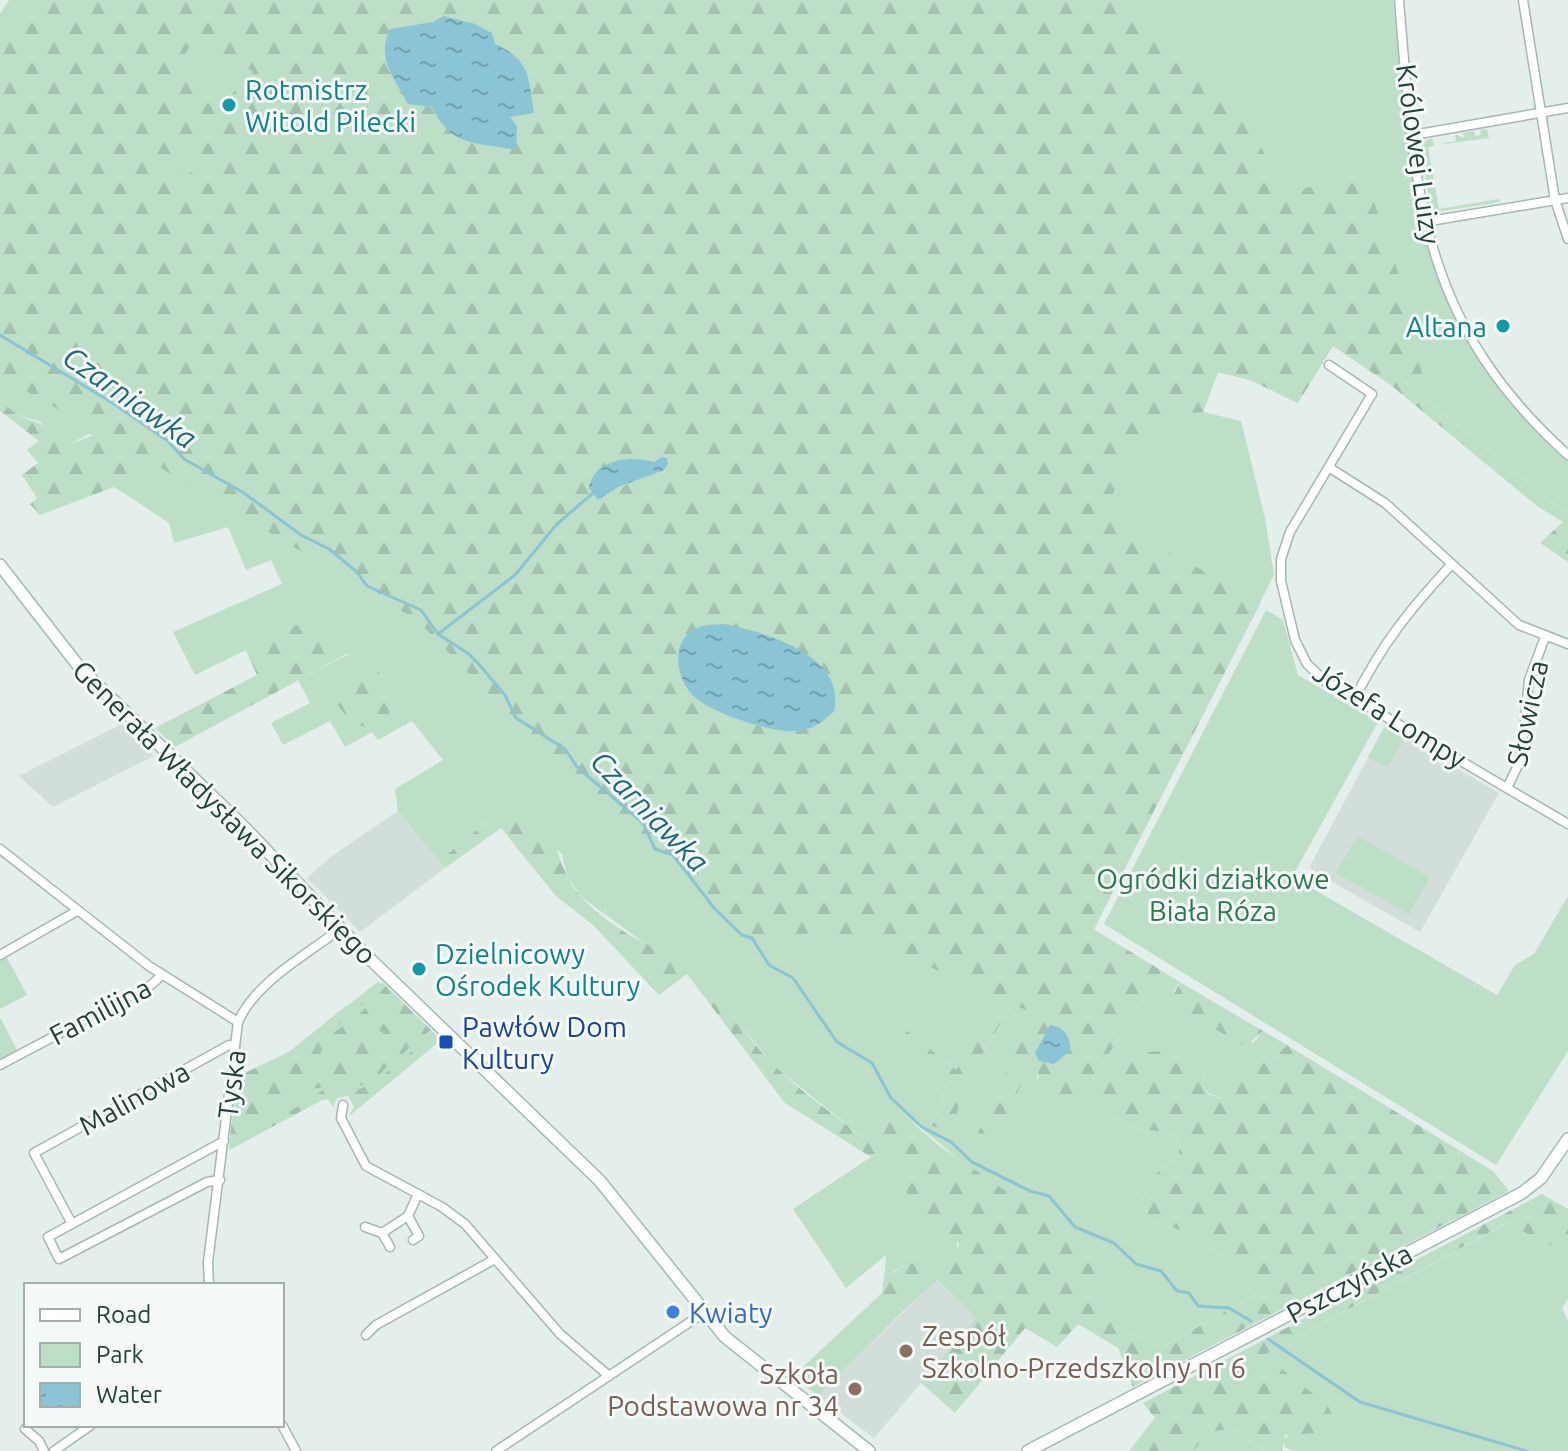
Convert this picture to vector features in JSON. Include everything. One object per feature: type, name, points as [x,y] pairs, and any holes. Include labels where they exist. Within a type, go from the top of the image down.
[{"type":"street","name":"Królowej Luizy","points":[[1399,0],[1424,222],[1438,271],[1479,355],[1520,408],[1568,455]]},
{"type":"street","points":[[1523,0],[1555,200],[1568,239]]},
{"type":"street","points":[[1413,135],[1568,108]]},
{"type":"street","points":[[1424,222],[1568,198]]},
{"type":"street","name":"Józefa Lompy","points":[[1329,365],[1372,394],[1285,541],[1280,574],[1290,627],[1302,658],[1318,676],[1568,824]]},
{"type":"street","points":[[1330,468],[1385,503],[1519,625],[1568,644]]},
{"type":"street","name":"Generała Władysława Sikorskiego","points":[[0,565],[80,668],[600,1181],[735,1347],[869,1451]]},
{"type":"street","points":[[1355,698],[1378,651],[1408,611],[1451,565]]},
{"type":"street","name":"Słowicza","points":[[1507,788],[1521,759],[1529,680],[1545,637]]},
{"type":"street","points":[[0,849],[162,975]]},
{"type":"street","points":[[0,955],[77,911]]},
{"type":"street","name":"Tyska","points":[[209,1283],[208,1262],[238,1022],[259,992],[341,928]]},
{"type":"street","name":"Familijna","points":[[0,1065],[151,985],[162,975],[238,1022]]},
{"type":"street","name":"Malinowa","points":[[72,1224],[34,1153],[229,1045],[235,1046]]},
{"type":"street","points":[[343,1105],[341,1118],[366,1166],[465,1224],[560,1334],[609,1376]]},
{"type":"street","name":"Pszczyńska","points":[[1028,1451],[1522,1193],[1541,1178],[1568,1139]]},
{"type":"street","points":[[220,1180],[207,1182],[59,1259],[48,1237],[224,1141]]},
{"type":"street","points":[[382,1233],[408,1216],[418,1194]]},
{"type":"street","points":[[408,1216],[419,1236],[413,1240]]},
{"type":"street","points":[[365,1227],[382,1233],[390,1247]]},
{"type":"street","points":[[366,1335],[376,1325],[495,1259]]},
{"type":"street","points":[[496,1451],[705,1312]]},
{"type":"street","points":[[54,1451],[89,1427]]},
{"type":"street","points":[[283,1427],[296,1451]]},
{"type":"street","points":[[25,1429],[39,1441],[44,1451]]},
{"type":"shaded area","points":[[122,724],[154,756],[53,807],[19,776]]},
{"type":"shaded area","points":[[1385,726],[1499,793],[1420,932],[1313,871],[1310,866]]},
{"type":"shaded area","points":[[398,811],[445,868],[360,932],[307,878],[332,856]]},
{"type":"shaded area","name":"Zespół Szkolno-Przedszkolny nr 6","points":[[936,1280],[977,1318],[874,1438],[818,1396]]},
{"type":"green space","points":[[9,0],[1393,0],[1407,134],[1429,251],[1449,305],[1477,357],[1516,408],[1568,460],[1568,515],[1399,377],[1422,378],[1362,167],[1298,403],[1250,380],[1218,372],[1203,412],[1241,421],[1265,518],[1274,575],[1053,1010],[979,1132],[996,1136],[1030,1066],[1038,1069],[1037,1079],[1092,1080],[1162,971],[1180,982],[1173,992],[1253,1043],[1263,1031],[1287,1045],[1268,1065],[1244,1062],[1223,1099],[1208,1093],[1203,1085],[1206,1069],[1099,1097],[1120,1122],[1137,1128],[1170,1132],[1180,1142],[1179,1155],[1151,1178],[1142,1201],[1151,1221],[1196,1235],[1262,1291],[1161,1348],[1117,1327],[1100,1306],[1103,1277],[900,1111],[865,1139],[774,1066],[682,955],[647,945],[580,896],[567,876],[562,854],[506,812],[489,820],[439,861],[398,811],[395,789],[443,760],[412,721],[378,740],[372,732],[345,747],[330,721],[283,745],[271,723],[310,703],[298,680],[349,654],[303,622],[195,675],[173,632],[282,584],[271,560],[246,570],[228,527],[174,543],[169,523],[124,493],[143,458],[89,434],[68,445],[39,421],[17,415],[0,400],[0,14]],"holes":[[[1000,999],[1012,1004],[963,1087],[932,1126],[946,1086],[905,1029],[956,1070]]]},
{"type":"green space","points":[[32,0],[1122,0],[1195,60],[1240,110],[1288,195],[1362,167],[1401,281],[1423,378],[1400,378],[1568,515],[1568,562],[1540,543],[1563,522],[1537,506],[1392,386],[1333,346],[1298,403],[1250,380],[1218,372],[1203,412],[1151,415],[1102,516],[1261,602],[1093,929],[1162,971],[1092,1080],[1069,1097],[1051,1100],[1039,1090],[1038,1070],[1030,1066],[996,1137],[978,1133],[1033,1013],[1012,1004],[963,1087],[952,1133],[932,1126],[946,1086],[896,1046],[905,1029],[956,1070],[999,998],[913,960],[845,936],[826,933],[796,935],[750,954],[544,751],[417,620],[144,458],[124,493],[114,487],[40,515],[30,504],[37,498],[22,475],[38,463],[27,450],[39,441],[0,411],[0,400],[17,415],[49,427],[68,445],[99,433],[0,376],[0,34],[22,27],[34,7]],"holes":[[[444,16],[475,24],[494,44],[511,52],[533,113],[510,116],[516,126],[516,150],[457,137],[448,130],[433,107],[407,103],[388,68],[386,40],[390,29],[433,22]],[[192,42],[253,73],[231,95],[222,94],[184,57]],[[175,136],[193,141],[200,155],[191,173],[180,176]],[[662,457],[659,472],[643,476],[599,500],[590,481],[597,474],[619,461],[654,462]],[[687,688],[810,728],[762,727],[712,707]]]},
{"type":"green space","points":[[1487,129],[1489,138],[1444,144],[1441,137],[1444,143],[1456,141],[1455,134],[1464,138],[1463,133],[1474,131],[1475,136],[1481,135],[1480,130]]},
{"type":"green space","points":[[1432,138],[1434,146],[1428,147],[1439,209],[1499,199],[1500,202],[1431,213],[1420,143]]},
{"type":"green space","name":"Ogródki działkowe Biała Róza","points":[[1266,610],[1283,620],[1298,675],[1378,722],[1292,877],[1497,995],[1515,965],[1534,954],[1568,896],[1568,1051],[1496,1165],[1104,924]]},
{"type":"green space","points":[[303,622],[350,644],[352,651],[175,747],[155,728],[257,675],[245,649]]},
{"type":"green space","points":[[375,669],[393,686],[393,703],[386,720],[366,728],[349,719],[332,698],[349,677]]},
{"type":"green space","points":[[1385,726],[1405,738],[1387,767],[1368,757]]},
{"type":"green space","points":[[506,812],[524,814],[537,821],[554,843],[571,884],[587,903],[636,939],[685,957],[715,989],[770,1061],[865,1139],[900,1111],[938,1145],[1093,1250],[1104,1277],[1100,1306],[1117,1327],[1161,1348],[1262,1291],[1196,1235],[1151,1221],[1142,1201],[1151,1178],[1179,1155],[1180,1142],[1170,1132],[1128,1126],[1113,1116],[1099,1097],[1116,1068],[1129,1059],[1160,1051],[1192,1059],[1206,1069],[1203,1085],[1208,1094],[1222,1099],[1244,1062],[1253,1058],[1268,1065],[1287,1045],[1493,1171],[1509,1191],[1133,1387],[1118,1348],[1078,1324],[1057,1347],[1025,1328],[955,1413],[921,1383],[976,1318],[937,1280],[903,1311],[882,1293],[885,1270],[889,1274],[918,1261],[950,1265],[959,1245],[911,1200],[904,1184],[904,1164],[889,1153],[871,1157],[785,1103],[687,974],[659,995],[593,925],[556,896],[501,828],[445,868],[439,861],[489,820]]},
{"type":"green space","points":[[1357,836],[1430,877],[1409,914],[1336,873]]},
{"type":"green space","points":[[6,956],[27,995],[0,1009],[0,959]]},
{"type":"green space","points":[[379,981],[379,986],[352,1014],[301,1053],[249,1081],[237,1077],[289,1052]]},
{"type":"green space","points":[[382,982],[441,1040],[349,1116],[354,1107],[348,1096],[337,1098],[333,1107],[329,1099],[322,1100],[229,1150],[237,1077],[289,1052],[347,1005],[353,1012]]},
{"type":"green space","points":[[1180,982],[1263,1031],[1246,1046],[1176,1008],[1171,1000]]},
{"type":"green space","points":[[386,986],[431,1030],[414,1042],[410,1033],[374,999]]},
{"type":"green space","points":[[372,1002],[381,1011],[376,1016],[401,1042],[406,1038],[411,1046],[395,1061],[385,1035],[360,1013]]},
{"type":"green space","points":[[0,1017],[17,1050],[0,1060]]},
{"type":"green space","points":[[354,1018],[361,1021],[355,1028],[369,1037],[376,1047],[383,1044],[391,1061],[364,1085],[343,1090],[311,1089],[332,1034]]},
{"type":"green space","points":[[434,1033],[441,1040],[349,1116],[356,1107],[347,1094],[374,1083]]},
{"type":"green space","points":[[327,1035],[307,1092],[278,1074],[270,1075]]},
{"type":"green space","points":[[275,1076],[305,1093],[229,1143],[237,1079],[246,1084]]},
{"type":"green space","points":[[325,1089],[334,1093],[331,1104],[328,1099],[322,1100],[229,1150]]},
{"type":"green space","points":[[888,1151],[899,1155],[950,1235],[957,1238],[957,1254],[950,1265],[908,1264],[889,1274],[885,1270],[886,1255],[846,1288],[793,1209],[871,1157]]},
{"type":"green space","points":[[1542,1194],[1568,1209],[1568,1254],[1507,1223],[1264,1355],[1327,1405],[1332,1414],[1330,1432],[1285,1435],[1282,1451],[1264,1451],[1232,1428],[1211,1432],[1193,1451],[1129,1451],[1155,1418],[1143,1403]]},
{"type":"green space","points":[[1508,1223],[1568,1254],[1568,1299],[1562,1308],[1568,1321],[1568,1451],[1293,1451],[1285,1447],[1283,1440],[1291,1433],[1264,1355]]},
{"type":"green space","points":[[882,1293],[903,1311],[818,1396],[793,1376]]},
{"type":"green space","points":[[1232,1428],[1264,1451],[1193,1451],[1211,1432]]},
{"type":"water","points":[[444,16],[475,24],[492,33],[495,44],[507,50],[526,71],[534,113],[510,117],[517,126],[516,150],[478,144],[458,137],[440,121],[432,107],[408,104],[392,76],[385,50],[390,29],[433,22]]},
{"type":"water","points":[[662,457],[667,458],[668,464],[664,470],[618,487],[598,500],[589,488],[592,478],[606,465],[635,459],[654,462]]},
{"type":"water","points":[[724,624],[780,640],[816,661],[828,675],[835,692],[834,711],[812,727],[786,731],[730,716],[697,699],[689,691],[680,672],[679,651],[689,633],[699,627]]},
{"type":"water","points":[[1050,1025],[1063,1031],[1070,1046],[1070,1051],[1054,1064],[1039,1061],[1035,1053]]},
{"type":"waterway","name":"Czarniawka","points":[[0,335],[111,402],[168,441],[184,459],[244,493],[301,535],[329,549],[357,572],[367,586],[421,610],[438,634],[469,654],[482,668],[505,695],[516,718],[565,749],[577,767],[643,823],[655,849],[673,855],[714,908],[742,935],[752,938],[769,965],[793,978],[837,1042],[872,1063],[891,1098],[922,1127],[951,1142],[972,1162],[1030,1191],[1049,1196],[1075,1227],[1114,1243],[1136,1264],[1161,1271],[1177,1291],[1189,1293],[1198,1306],[1229,1308],[1251,1321]]},
{"type":"waterway","points":[[438,634],[515,575],[557,524],[593,493]]},
{"type":"waterway","name":"Czarniawka","points":[[1268,1339],[1360,1402],[1527,1451]]},
{"type":"place","name":"Rotmistrz Witold Pilecki","points":[[229,105]]},
{"type":"place","name":"Altana","points":[[1503,326]]},
{"type":"place","name":"Dzielnicowy Ośrodek Kultury","points":[[419,969]]},
{"type":"place","name":"Pawłów Dom Kultury","points":[[446,1042]]},
{"type":"place","name":"Kwiaty","points":[[673,1312]]},
{"type":"place","name":"Zespół Szkolno-Przedszkolny nr 6","points":[[906,1351]]},
{"type":"place","name":"Szkoła Podstawowa nr 34","points":[[855,1389]]}]
